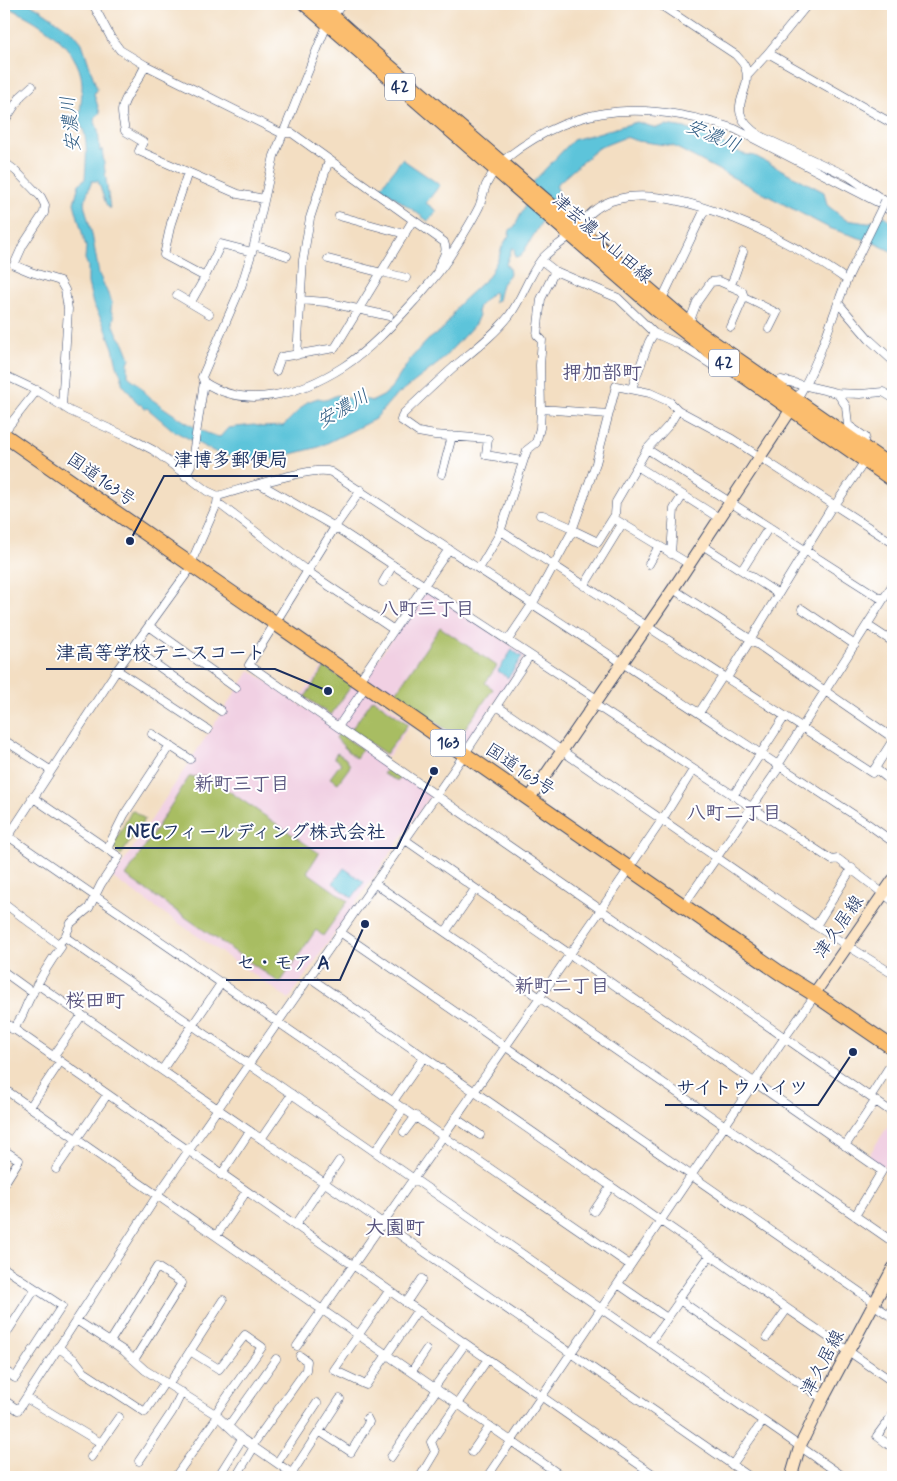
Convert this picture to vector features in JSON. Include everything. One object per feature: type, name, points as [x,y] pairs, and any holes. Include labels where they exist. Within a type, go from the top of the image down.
[{"type":"highway","name":"国道163号","points":[[4,433],[628,869],[893,1048]]},
{"type":"main road","name":"津芸濃大山田線","points":[[304,4],[330,20],[572,229],[662,299],[724,356]]},
{"type":"main road","name":"津芸濃大山田線","points":[[320,4],[330,20]]},
{"type":"main road","name":"津芸濃大山田線","points":[[572,229],[656,310],[794,405],[864,461],[893,481]]},
{"type":"main road","name":"津芸濃大山田線","points":[[794,405],[893,467]]},
{"type":"street","points":[[93,4],[117,47],[145,64],[284,133],[292,133],[444,242],[446,248],[438,265],[437,275]]},
{"type":"street","points":[[185,476],[191,465],[193,454],[204,382],[202,378],[234,305],[253,248],[274,156],[330,20],[342,4]]},
{"type":"street","points":[[659,4],[736,55],[744,64],[747,76]]},
{"type":"street","points":[[808,4],[747,76],[740,103],[740,110],[746,126],[760,136],[848,176],[893,206]]},
{"type":"street","points":[[768,53],[893,124]]},
{"type":"street","points":[[145,64],[143,72],[123,107],[125,131],[143,142],[139,151],[238,194],[264,199]]},
{"type":"street","points":[[4,122],[21,96],[32,86]]},
{"type":"street","points":[[204,382],[227,394],[257,398],[278,394],[313,382],[343,367],[371,344],[410,306],[437,275],[472,220],[480,205],[487,184],[499,166],[526,144],[576,119],[600,112],[620,110],[660,112],[735,129],[879,203],[893,213]]},
{"type":"street","points":[[297,355],[303,260],[310,218],[329,160]]},
{"type":"street","points":[[4,162],[22,177],[41,197],[45,205],[44,213],[23,245],[14,265],[57,280],[62,283],[65,290],[68,309],[62,406]]},
{"type":"street","points":[[188,172],[173,215],[164,255],[205,277]]},
{"type":"street","points":[[522,461],[486,455],[488,439],[418,432],[401,420],[403,414],[509,316],[541,260],[596,208],[628,197],[654,196],[705,208],[770,233],[847,278]]},
{"type":"street","points":[[529,798],[673,589],[806,386],[839,304],[847,278],[885,201]]},
{"type":"street","points":[[662,299],[705,208]]},
{"type":"street","points":[[340,216],[405,234]]},
{"type":"street","points":[[276,371],[281,358],[335,348],[413,220]]},
{"type":"street","points":[[190,302],[221,244],[253,248],[287,256]]},
{"type":"street","points":[[730,286],[738,272],[737,265],[743,252]]},
{"type":"street","points":[[328,259],[406,278]]},
{"type":"street","points":[[541,260],[555,271],[618,298],[654,333],[679,344],[715,367],[724,356]]},
{"type":"street","points":[[479,569],[501,531],[522,461],[527,450],[536,443],[539,435],[542,340],[536,335],[541,299],[555,271]]},
{"type":"street","points":[[689,323],[697,302],[712,282],[719,281],[742,291],[744,297],[730,327]]},
{"type":"street","points":[[176,295],[209,314]]},
{"type":"street","points":[[744,297],[777,313],[769,329]]},
{"type":"street","points":[[300,300],[326,302],[389,316]]},
{"type":"street","points":[[839,304],[869,339],[893,361]]},
{"type":"street","points":[[632,388],[654,333]]},
{"type":"street","points":[[4,375],[152,450],[207,491],[222,506],[307,571],[394,630]]},
{"type":"street","points":[[781,380],[837,393],[883,392],[893,398]]},
{"type":"street","points":[[508,640],[554,566],[573,529],[598,457],[616,386],[650,393],[670,402],[678,410],[760,456],[893,543]]},
{"type":"street","points":[[4,433],[36,390]]},
{"type":"street","points":[[699,713],[750,639],[804,550],[864,461],[862,446],[865,437],[848,425],[846,406],[837,393]]},
{"type":"street","points":[[541,409],[608,414]]},
{"type":"street","points":[[540,515],[598,542],[613,518],[616,502],[647,449],[669,424],[678,410]]},
{"type":"street","points":[[442,474],[452,436]]},
{"type":"street","points":[[647,449],[883,600]]},
{"type":"street","points":[[637,466],[719,518]]},
{"type":"street","points":[[630,1265],[95,895],[6,839],[32,797],[117,670],[192,566],[194,556],[218,500],[260,484],[289,476],[326,470],[361,490],[450,548],[893,842]]},
{"type":"street","points":[[260,484],[335,527],[508,640],[693,770],[832,860],[838,859],[852,868],[893,902]]},
{"type":"street","points":[[244,674],[307,571],[361,490]]},
{"type":"street","points":[[671,554],[674,508],[683,495]]},
{"type":"street","points":[[613,518],[689,564]]},
{"type":"street","points":[[584,586],[622,524]]},
{"type":"street","points":[[742,570],[769,527]]},
{"type":"street","points":[[501,531],[872,773],[893,739],[825,690],[673,589]]},
{"type":"street","points":[[702,545],[777,593]]},
{"type":"street","points":[[649,564],[659,546]]},
{"type":"street","points":[[338,726],[394,630],[450,548]]},
{"type":"street","points":[[382,582],[393,565]]},
{"type":"street","points":[[683,906],[778,769],[778,765],[893,584]]},
{"type":"street","points":[[802,609],[854,645]]},
{"type":"street","points":[[867,625],[893,642]]},
{"type":"street","points":[[149,626],[236,688]]},
{"type":"street","points":[[133,648],[221,711]]},
{"type":"street","points":[[4,1400],[18,1410],[157,1196],[464,754],[530,655]]},
{"type":"street","points":[[250,666],[893,1113]]},
{"type":"street","points":[[117,670],[208,730]]},
{"type":"street","points":[[497,706],[816,926],[893,974]]},
{"type":"street","points":[[733,796],[785,716]]},
{"type":"street","points":[[152,734],[190,759]]},
{"type":"street","points":[[4,740],[50,770]]},
{"type":"street","points":[[107,849],[124,815],[170,745]]},
{"type":"street","points":[[875,768],[893,782]]},
{"type":"street","points":[[297,1346],[662,820],[693,770]]},
{"type":"street","points":[[32,797],[119,857],[89,908],[71,924],[65,937],[58,944]]},
{"type":"street","points":[[404,839],[882,1171],[855,1216]]},
{"type":"street","points":[[816,926],[852,868]]},
{"type":"street","name":"津久居線","points":[[814,994],[893,880]]},
{"type":"street","points":[[374,883],[893,1242]]},
{"type":"street","points":[[446,931],[475,889]]},
{"type":"street","points":[[4,903],[61,947],[48,964],[19,1023],[12,1029]]},
{"type":"street","points":[[340,932],[505,1045],[893,1318]]},
{"type":"street","points":[[65,937],[844,1477]]},
{"type":"street","points":[[4,972],[33,993]]},
{"type":"street","points":[[309,977],[893,1382]]},
{"type":"street","points":[[162,1070],[222,982]]},
{"type":"street","points":[[37,984],[732,1465],[739,1474],[750,1477]]},
{"type":"street","points":[[487,1477],[814,994]]},
{"type":"street","points":[[53,1057],[82,1015]]},
{"type":"street","points":[[4,1022],[657,1477]]},
{"type":"street","points":[[394,1100],[424,1058]]},
{"type":"street","points":[[845,1146],[893,1061]]},
{"type":"street","points":[[30,1107],[60,1062]]},
{"type":"street","points":[[4,1089],[564,1477]]},
{"type":"street","points":[[261,1139],[292,1094]]},
{"type":"street","points":[[56,1169],[107,1095]]},
{"type":"street","points":[[374,1152],[404,1108]]},
{"type":"street","points":[[404,1132],[416,1116]]},
{"type":"street","points":[[455,1118],[480,1135]]},
{"type":"street","points":[[221,1175],[250,1131]]},
{"type":"street","points":[[4,1150],[19,1160],[4,1184]]},
{"type":"street","points":[[295,1226],[339,1161]]},
{"type":"street","points":[[594,1211],[611,1186]]},
{"type":"street","points":[[216,1236],[246,1192]]},
{"type":"street","points":[[650,1343],[680,1300],[678,1299],[710,1255]]},
{"type":"street","points":[[110,1342],[157,1267],[182,1283],[134,1360]]},
{"type":"street","name":"津久居線","points":[[791,1477],[800,1446],[893,1268]]},
{"type":"street","points":[[4,1370],[15,1378],[62,1306],[5,1272]]},
{"type":"street","points":[[406,1303],[422,1279]]},
{"type":"street","points":[[618,1284],[667,1318]]},
{"type":"street","points":[[4,1337],[35,1289]]},
{"type":"street","points":[[389,1291],[334,1370],[366,1385],[417,1311]]},
{"type":"street","points":[[58,1347],[75,1360],[84,1372],[145,1412],[190,1351],[223,1300]]},
{"type":"street","points":[[680,1300],[823,1399]]},
{"type":"street","points":[[767,1337],[787,1309]]},
{"type":"street","points":[[76,1320],[124,1351],[145,1370],[216,1415],[242,1439],[295,1475],[319,1431],[340,1399]]},
{"type":"street","points":[[176,1477],[262,1348],[245,1335],[219,1369],[190,1351]]},
{"type":"street","points":[[391,1458],[437,1389],[436,1385],[465,1344]]},
{"type":"street","points":[[412,1371],[426,1350]]},
{"type":"street","points":[[236,1477],[253,1447],[306,1370],[307,1361],[300,1356]]},
{"type":"street","points":[[229,1425],[276,1359]]},
{"type":"street","points":[[420,1477],[435,1452],[431,1442],[487,1360]]},
{"type":"street","points":[[139,1461],[172,1412],[182,1392]]},
{"type":"street","points":[[26,1398],[101,1443]]},
{"type":"street","points":[[277,1463],[316,1403]]},
{"type":"street","points":[[893,1414],[877,1436],[893,1448]]},
{"type":"street","points":[[92,1457],[119,1417]]},
{"type":"street","points":[[319,1431],[351,1452],[369,1422],[367,1418]]},
{"type":"street","points":[[732,1465],[764,1421]]},
{"type":"street","points":[[472,1452],[490,1426]]},
{"type":"street","points":[[218,1477],[242,1439]]},
{"type":"shaded area","points":[[427,590],[526,655],[466,746],[463,746],[394,699],[393,695],[382,687],[379,688],[365,678],[424,591]]},
{"type":"shaded area","points":[[326,663],[412,722],[388,757],[300,697]]},
{"type":"shaded area","points":[[250,670],[431,795],[289,999],[113,878]]},
{"type":"shaded area","points":[[893,1118],[893,1152],[882,1169],[867,1158]]},
{"type":"green space","points":[[440,627],[497,666],[485,683],[493,689],[458,738],[395,694]]},
{"type":"green space","points":[[325,667],[352,685],[331,715],[305,697]]},
{"type":"green space","points":[[373,699],[408,724],[386,754],[351,730]]},
{"type":"green space","points":[[339,733],[362,749],[356,758],[336,738]]},
{"type":"green space","points":[[337,753],[345,758],[350,765],[338,783],[330,778],[341,763],[334,757]]},
{"type":"green space","points":[[389,767],[402,776],[398,781],[383,774]]},
{"type":"green space","points":[[207,776],[319,853],[307,872],[348,901],[323,936],[316,930],[280,983],[126,876],[189,777]]},
{"type":"green space","points":[[132,810],[145,819],[121,855],[113,846]]},
{"type":"water","name":"安濃川","points":[[4,4],[29,4],[38,8],[74,33],[82,43],[97,89],[94,94],[100,113],[94,119],[98,130],[100,152],[102,149],[110,209],[106,204],[98,181],[92,181],[84,202],[99,274],[112,303],[113,323],[130,358],[128,376],[157,403],[184,421],[212,435],[220,437],[228,428],[254,425],[262,427],[283,426],[307,402],[318,398],[326,400],[337,395],[354,400],[357,398],[373,401],[383,396],[391,389],[411,358],[428,340],[443,329],[458,305],[489,276],[510,230],[515,226],[527,202],[534,181],[573,140],[637,122],[656,128],[666,125],[685,128],[743,154],[755,156],[824,192],[827,205],[846,220],[867,223],[885,216],[893,223],[893,252],[872,242],[829,228],[673,146],[637,141],[626,137],[598,148],[556,185],[559,193],[521,256],[515,257],[514,248],[512,248],[506,264],[510,274],[502,284],[498,300],[494,303],[495,293],[493,292],[479,306],[477,312],[479,315],[475,324],[440,362],[392,399],[375,419],[319,447],[264,461],[239,463],[238,458],[217,453],[174,431],[147,408],[145,409],[139,405],[122,383],[113,348],[104,324],[93,304],[88,283],[88,266],[85,259],[86,247],[74,203],[79,184],[85,179],[86,161],[84,131],[80,125],[82,83],[79,70],[73,57],[54,35],[29,18],[4,6]]},
{"type":"water","points":[[402,159],[440,185],[426,203],[437,211],[428,221],[381,187]]},
{"type":"water","points":[[512,650],[522,657],[508,678],[498,671]]},
{"type":"water","points":[[344,868],[364,882],[352,898],[333,883]]},
{"type":"place","name":"津博多郵便局","points":[[130,541]]},
{"type":"place","name":"津高等学校テニスコート","points":[[328,691]]},
{"type":"place","name":"NECフィールディング株式会社","points":[[434,771]]},
{"type":"place","name":"セ・モア A","points":[[365,924]]},
{"type":"place","name":"サイトウハイツ","points":[[853,1052]]},
{"type":"district","name":"押加部町","points":[[602,373]]},
{"type":"district","name":"八町三丁目","points":[[427,609]]},
{"type":"district","name":"新町三丁目","points":[[242,784]]},
{"type":"district","name":"八町二丁目","points":[[734,813]]},
{"type":"district","name":"新町二丁目","points":[[562,986]]},
{"type":"district","name":"桜田町","points":[[95,1001]]},
{"type":"district","name":"大園町","points":[[395,1228]]}]
